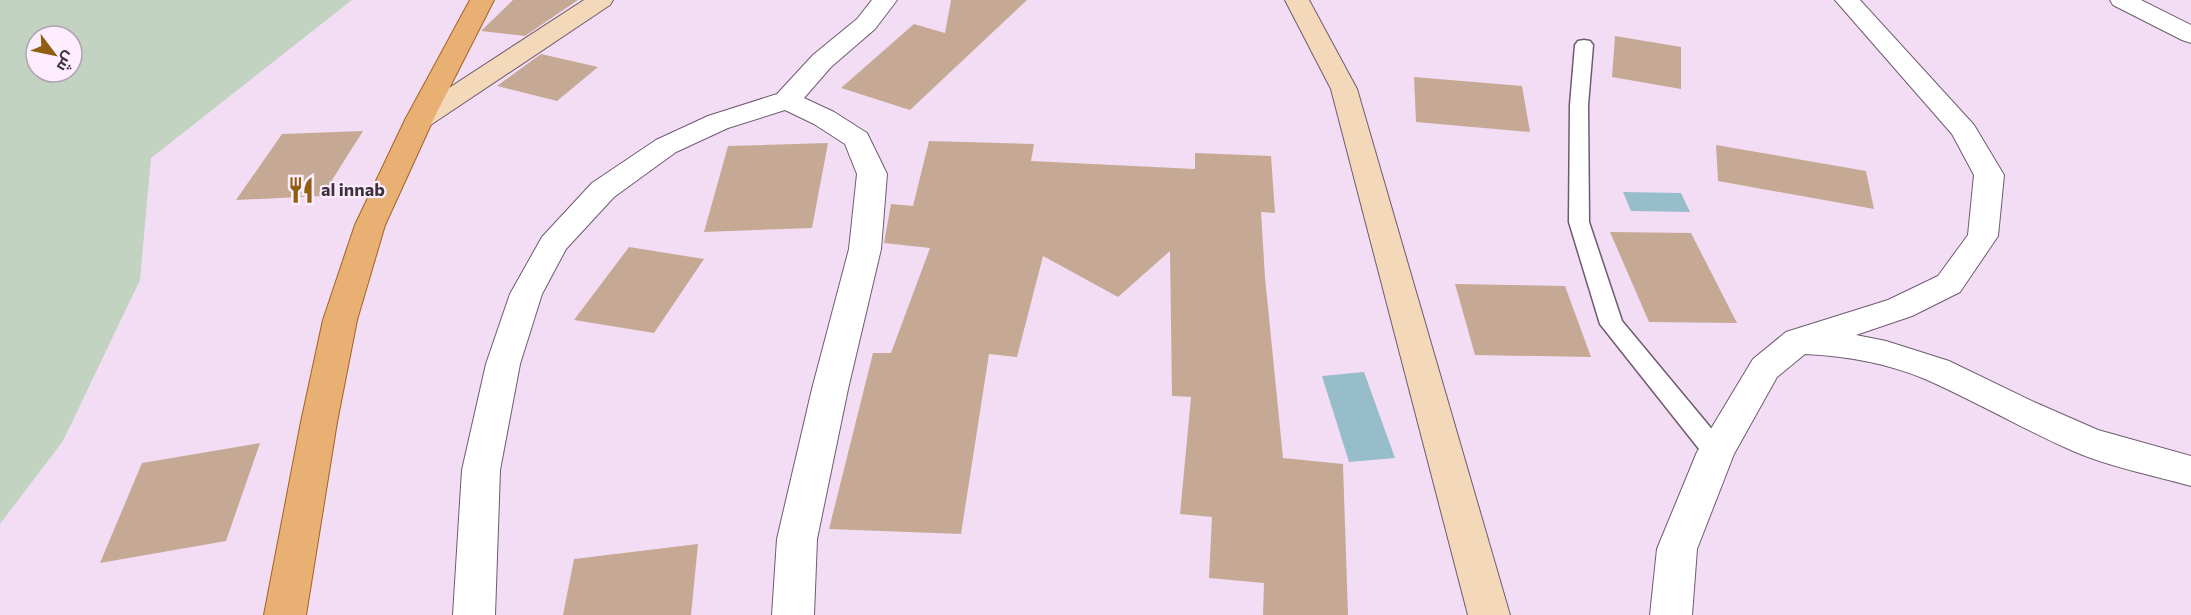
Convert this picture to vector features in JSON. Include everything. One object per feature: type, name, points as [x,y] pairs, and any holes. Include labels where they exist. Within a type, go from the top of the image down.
[{"type":"main road","points":[[285,615],[319,422],[340,320],[369,225],[419,120],[482,0]]},
{"type":"main road","points":[[419,120],[601,0]]},
{"type":"main road","points":[[1297,0],[1344,89],[1489,615]]},
{"type":"street","points":[[474,615],[481,470],[503,364],[526,294],[554,244],[603,190],[666,146],[718,122],[787,100],[822,61],[866,24],[885,0]]},
{"type":"street","points":[[1671,615],[1677,549],[1716,452],[1765,368],[1798,341],[1900,308],[1949,284],[1983,236],[1989,175],[1964,131],[1846,0]]},
{"type":"street","points":[[2122,0],[2191,35]]},
{"type":"street","points":[[787,100],[824,118],[857,139],[872,174],[865,249],[830,388],[797,539],[793,615]]},
{"type":"street","points":[[1798,341],[1836,343],[1887,353],[1938,370],[2021,412],[2089,442],[2191,471]]},
{"type":"lane","points":[[1584,45],[1579,105],[1579,222],[1611,324],[1716,452]]},
{"type":"green space","points":[[0,0],[352,0],[151,158],[140,280],[63,441],[0,524]]},
{"type":"water","points":[[1623,192],[1681,193],[1690,212],[1631,211]]},
{"type":"water","points":[[1364,372],[1395,458],[1349,462],[1322,376]]},
{"type":"building","points":[[513,0],[578,0],[525,36],[481,31]]},
{"type":"building","points":[[951,0],[1027,0],[910,110],[841,88],[914,24],[945,33]]},
{"type":"building","points":[[1615,36],[1681,47],[1681,89],[1612,77]]},
{"type":"building","points":[[541,54],[598,67],[557,101],[497,86]]},
{"type":"building","points":[[1414,77],[1522,86],[1530,132],[1416,122]]},
{"type":"building","points":[[363,131],[322,196],[236,200],[282,134]]},
{"type":"building","points":[[929,141],[1034,144],[1031,161],[1195,169],[1195,153],[1271,156],[1275,213],[1261,212],[1265,277],[1283,458],[1343,464],[1348,615],[1263,615],[1264,583],[1209,578],[1212,517],[1180,514],[1191,397],[1172,396],[1170,251],[1118,297],[1043,256],[1017,357],[989,354],[961,534],[829,529],[873,353],[891,353],[930,248],[884,243],[891,204],[913,206]]},
{"type":"building","points":[[828,143],[812,228],[704,232],[728,146]]},
{"type":"building","points":[[1716,145],[1866,171],[1874,209],[1718,181]]},
{"type":"building","points":[[1610,232],[1691,233],[1737,323],[1649,322]]},
{"type":"building","points":[[629,247],[704,259],[654,333],[574,320]]},
{"type":"building","points":[[1455,284],[1565,286],[1591,357],[1475,355]]},
{"type":"building","points":[[260,443],[226,541],[100,563],[142,463]]},
{"type":"building","points":[[698,544],[691,615],[563,615],[574,559]]},
{"type":"place","name":"al innab","points":[[301,190]]}]
